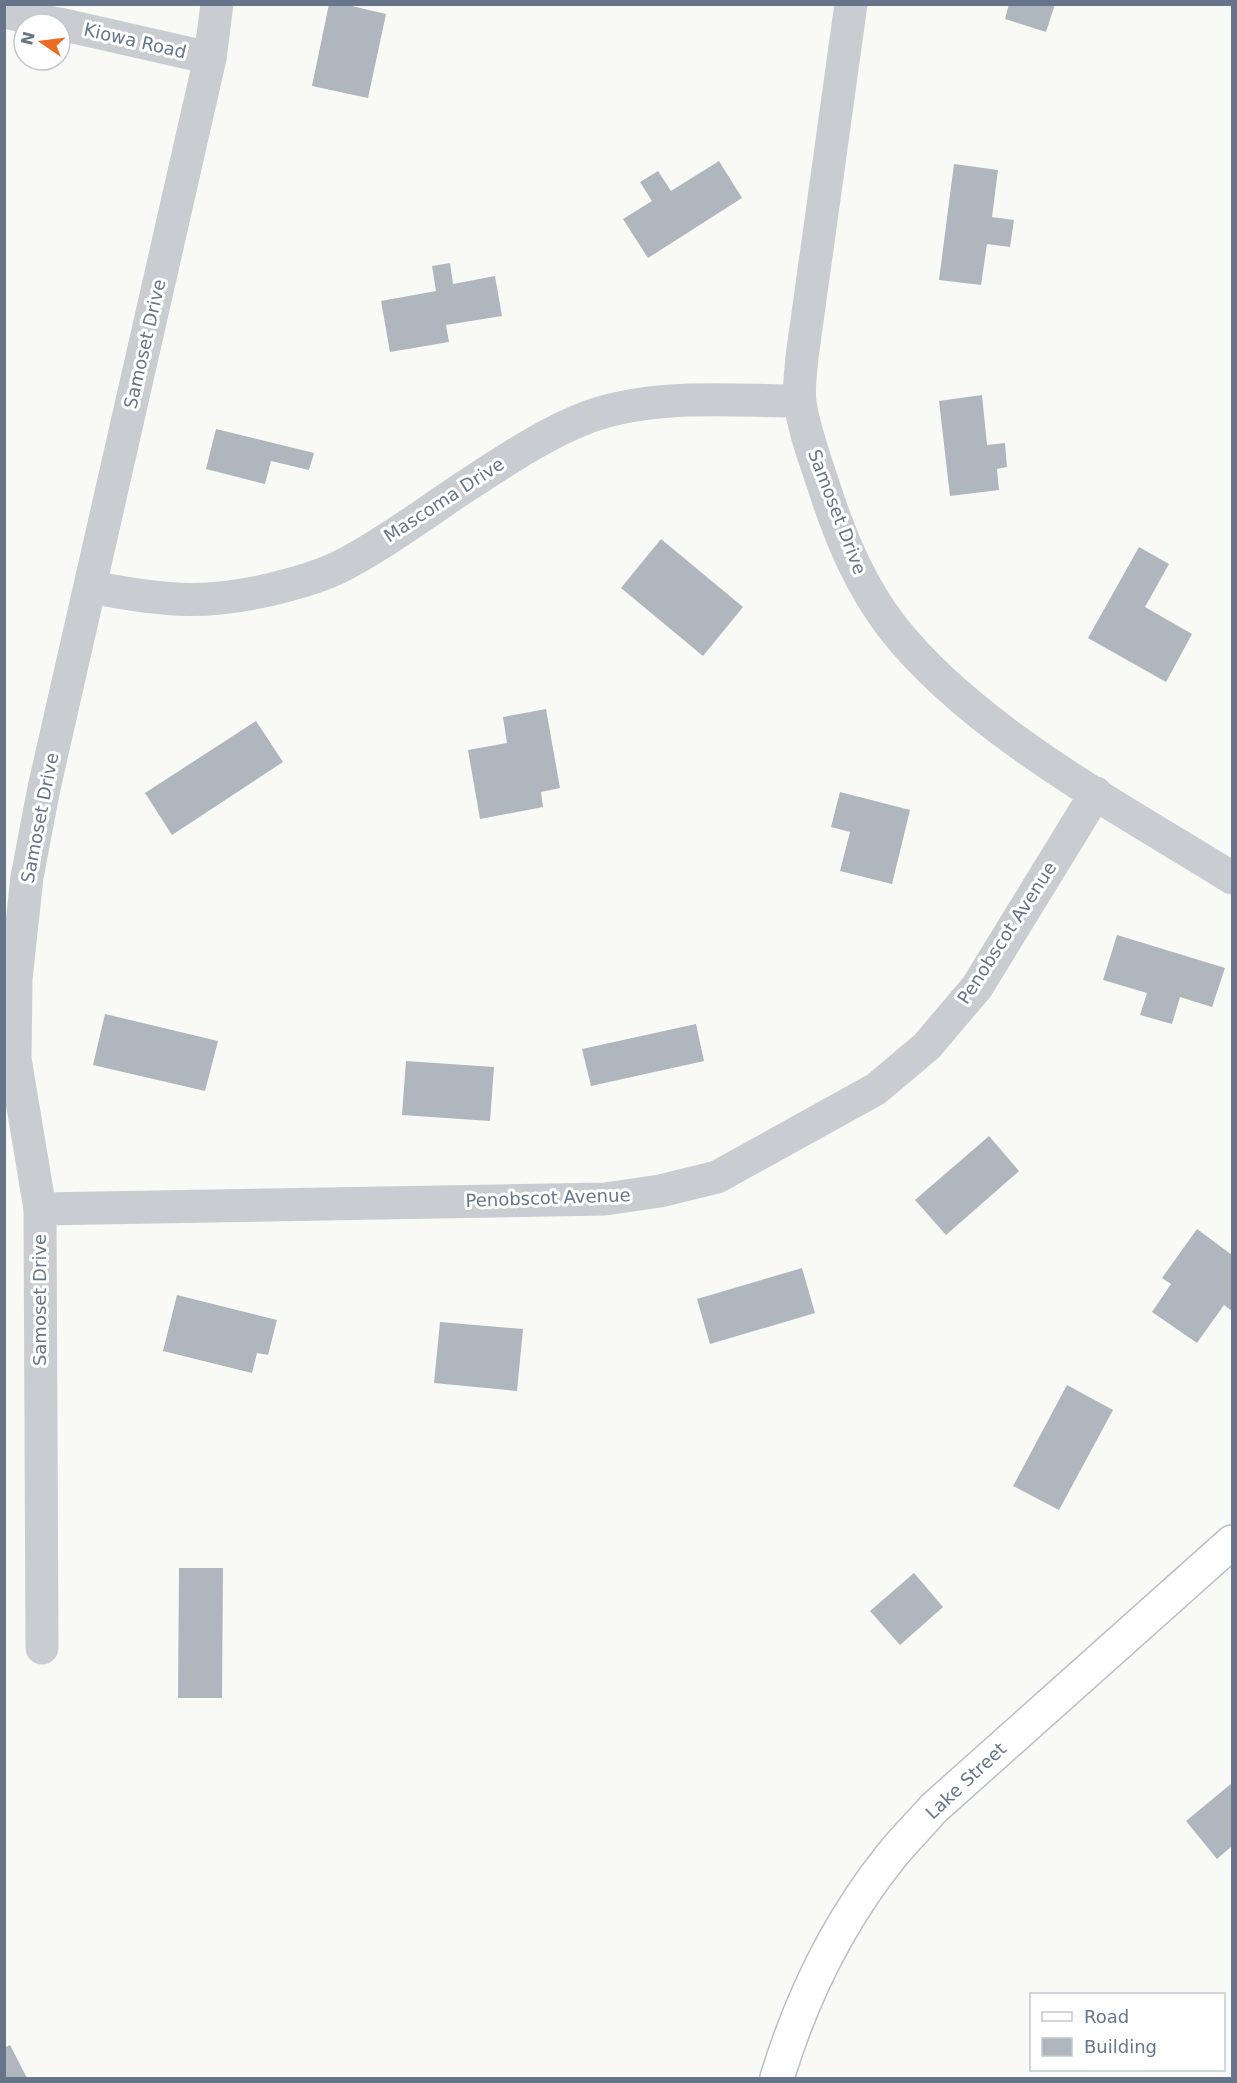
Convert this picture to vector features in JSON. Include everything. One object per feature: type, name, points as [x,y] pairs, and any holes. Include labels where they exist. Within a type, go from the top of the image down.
[{"type":"street","name":"Samoset Drive","points":[[42,1647],[40,1209],[15,1059],[16,979],[27,877],[44,788],[210,58],[217,4]]},
{"type":"street","name":"Samoset Drive","points":[[851,4],[802,357],[799,401],[825,489],[853,563],[894,628],[946,685],[1006,733],[1096,793],[1233,878]]},
{"type":"street","name":"Kiowa Road","points":[[72,27],[210,58]]},
{"type":"street","name":"Mascoma Drive","points":[[91,587],[151,598],[207,601],[252,595],[303,581],[346,564],[517,453],[586,417],[624,406],[662,401],[799,401]]},
{"type":"street","name":"Penobscot Avenue","points":[[40,1209],[605,1199],[660,1191],[717,1177],[876,1089],[927,1046],[976,987],[1096,793]]},
{"type":"street","name":"Lake Street","points":[[777,2079],[787,2045],[815,1979],[848,1918],[891,1856],[942,1801],[1233,1542]]},
{"type":"building","points":[[329,4],[343,4],[386,14],[368,98],[312,86]]},
{"type":"building","points":[[1009,4],[1055,4],[1046,32],[1005,19]]},
{"type":"building","points":[[719,161],[742,198],[648,258],[623,219],[652,201],[640,182],[658,171],[671,191]]},
{"type":"building","points":[[954,164],[998,170],[992,217],[1014,220],[1010,247],[987,244],[981,285],[939,280]]},
{"type":"building","points":[[450,263],[453,284],[495,276],[502,316],[446,325],[449,342],[390,352],[381,301],[436,291],[432,266]]},
{"type":"building","points":[[982,395],[987,445],[1005,443],[1007,467],[997,469],[999,490],[950,496],[939,401]]},
{"type":"building","points":[[216,429],[314,453],[309,470],[271,461],[265,484],[206,469]]},
{"type":"building","points":[[661,539],[743,607],[703,656],[621,588]]},
{"type":"building","points":[[1139,547],[1169,564],[1145,607],[1192,634],[1166,682],[1088,638]]},
{"type":"building","points":[[546,709],[560,788],[541,792],[543,807],[480,819],[468,750],[507,743],[503,717]]},
{"type":"building","points":[[256,721],[283,762],[172,835],[145,793]]},
{"type":"building","points":[[840,792],[910,810],[892,884],[840,871],[850,832],[831,827]]},
{"type":"building","points":[[1117,935],[1225,968],[1212,1007],[1180,997],[1172,1024],[1140,1015],[1147,993],[1103,980]]},
{"type":"building","points":[[105,1014],[218,1041],[205,1091],[93,1065]]},
{"type":"building","points":[[696,1024],[704,1061],[591,1086],[582,1049]]},
{"type":"building","points":[[406,1061],[494,1067],[490,1121],[402,1115]]},
{"type":"building","points":[[989,1136],[1019,1171],[946,1235],[915,1200]]},
{"type":"building","points":[[1197,1229],[1232,1255],[1232,1311],[1224,1305],[1197,1343],[1152,1312],[1171,1284],[1162,1278]]},
{"type":"building","points":[[802,1268],[815,1313],[710,1344],[697,1299]]},
{"type":"building","points":[[177,1295],[277,1320],[268,1355],[257,1353],[252,1373],[163,1351]]},
{"type":"building","points":[[440,1322],[523,1329],[517,1391],[434,1383]]},
{"type":"building","points":[[1067,1385],[1113,1410],[1059,1510],[1013,1486]]},
{"type":"building","points":[[179,1568],[223,1568],[222,1698],[178,1698]]},
{"type":"building","points":[[914,1573],[943,1607],[900,1645],[870,1611]]},
{"type":"building","points":[[1232,1783],[1232,1846],[1217,1859],[1186,1821]]},
{"type":"building","points":[[10,2045],[27,2078],[4,2078],[4,2048]]}]
